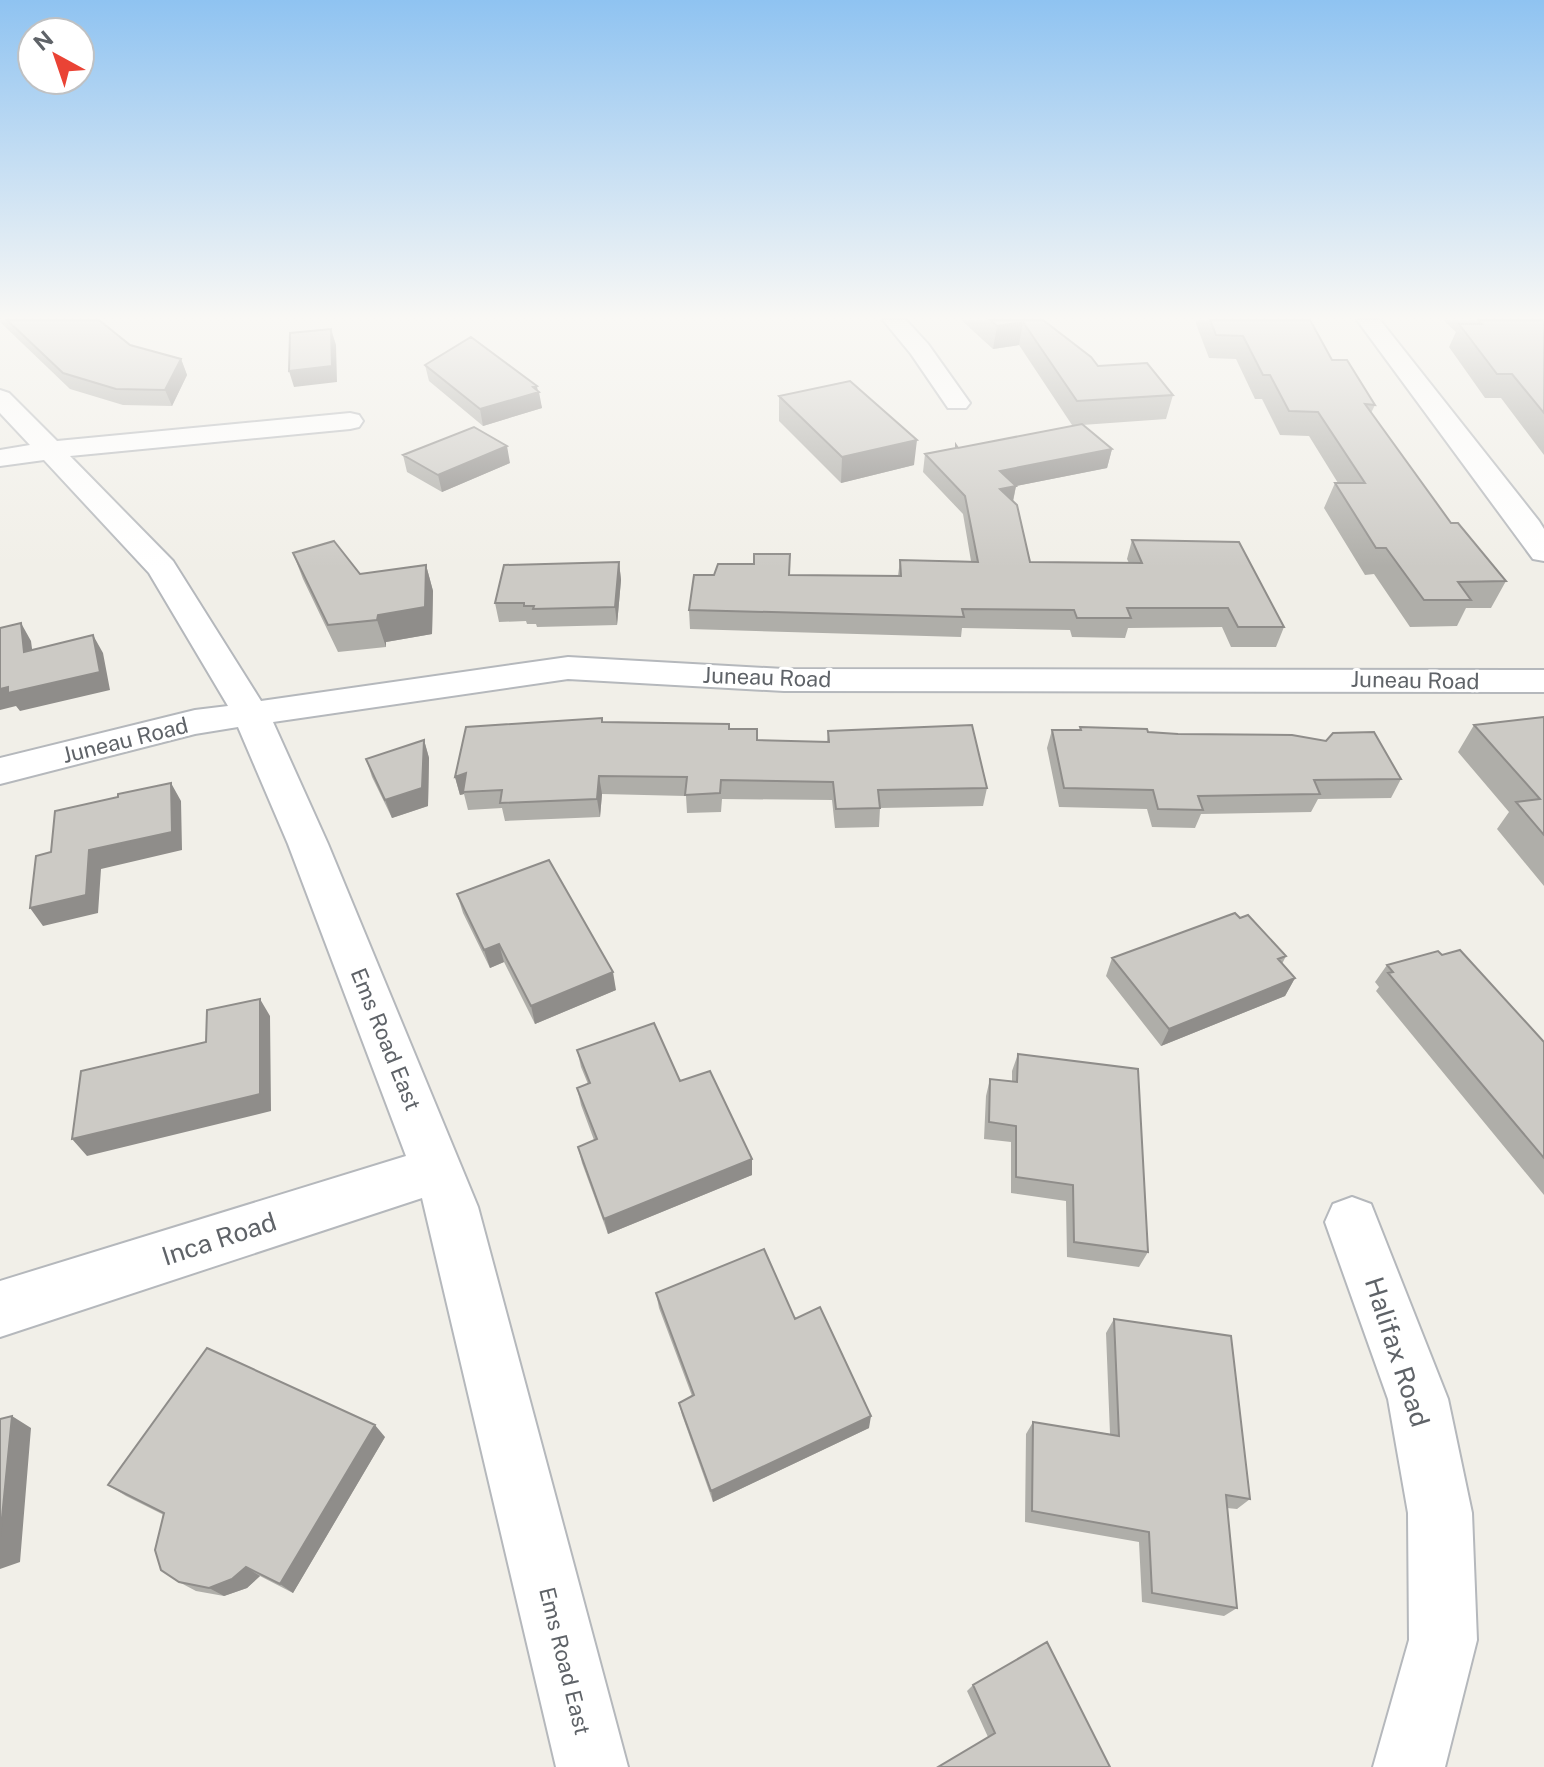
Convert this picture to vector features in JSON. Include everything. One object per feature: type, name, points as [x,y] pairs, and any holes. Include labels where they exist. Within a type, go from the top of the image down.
[{"type":"street","name":"Ems Road East","points":[[4,402],[162,568],[251,714],[308,844],[452,1207],[592,1767]]},
{"type":"street","points":[[1432,402],[1544,552]]},
{"type":"street","points":[[0,458],[51,450],[350,421]]},
{"type":"street","name":"Juneau Road","points":[[0,771],[195,722],[568,668],[784,680],[1544,681]]},
{"type":"street","name":"Inca Road","points":[[0,1309],[437,1170]]},
{"type":"street","name":"Halifax Road","points":[[1352,1222],[1418,1399],[1440,1513],[1443,1640],[1409,1767]]},
{"type":"building","points":[[472,402],[503,402],[480,409]]},
{"type":"building","points":[[786,402],[874,402],[917,440],[842,457]]},
{"type":"building","points":[[1284,402],[1373,402],[1375,405],[1365,404],[1451,523],[1458,523],[1506,581],[1458,582],[1471,600],[1424,600],[1386,548],[1376,548],[1335,483],[1365,483],[1318,412],[1289,411]]},
{"type":"building","points":[[1535,402],[1544,402],[1544,413]]},
{"type":"building","points":[[1082,424],[1112,449],[1000,471],[1016,486],[1000,489],[1017,505],[1030,562],[1142,563],[1132,540],[1239,542],[1284,627],[1238,627],[1228,608],[1127,608],[1131,618],[1077,618],[1074,610],[962,609],[964,617],[689,610],[694,575],[714,575],[718,564],[754,564],[754,554],[790,554],[789,575],[901,576],[900,560],[978,562],[965,496],[925,454],[956,448],[956,445],[958,448]]},
{"type":"building","points":[[474,427],[507,446],[438,475],[403,455]]},
{"type":"building","points":[[334,541],[360,574],[426,565],[425,607],[378,615],[377,620],[328,625],[293,553]]},
{"type":"building","points":[[619,562],[615,607],[533,609],[534,606],[524,606],[524,603],[495,603],[504,565]]},
{"type":"building","points":[[21,623],[24,652],[93,635],[100,672],[8,693],[8,687],[0,689],[0,628]]},
{"type":"building","points":[[1544,717],[1544,835],[1516,802],[1540,799],[1474,725]]},
{"type":"building","points":[[602,718],[602,722],[729,724],[729,729],[757,729],[757,740],[829,742],[828,731],[972,725],[987,788],[878,790],[880,808],[836,809],[833,782],[721,780],[720,793],[685,795],[687,777],[599,776],[597,799],[500,803],[502,790],[463,792],[466,773],[455,777],[466,727]]},
{"type":"building","points":[[1080,727],[1147,729],[1148,732],[1178,734],[1292,735],[1326,741],[1333,733],[1374,732],[1401,779],[1314,780],[1320,794],[1198,796],[1203,810],[1158,809],[1153,790],[1064,788],[1052,730],[1081,730]]},
{"type":"building","points":[[424,740],[422,788],[385,800],[366,759]]},
{"type":"building","points":[[171,783],[172,832],[89,850],[86,895],[30,908],[36,856],[51,852],[55,811]]},
{"type":"building","points":[[549,860],[613,972],[531,1006],[499,944],[484,950],[457,894]]},
{"type":"building","points":[[1235,913],[1240,918],[1248,915],[1286,956],[1278,959],[1295,978],[1169,1029],[1112,958]]},
{"type":"building","points":[[1460,950],[1544,1042],[1544,1158],[1388,973],[1393,972],[1387,965],[1438,951],[1442,955]]},
{"type":"building","points":[[260,999],[260,1094],[72,1139],[81,1071],[206,1042],[207,1010]]},
{"type":"building","points":[[654,1023],[680,1081],[710,1071],[752,1159],[604,1219],[578,1147],[597,1139],[577,1088],[590,1083],[577,1050]]},
{"type":"building","points":[[1018,1054],[1138,1069],[1148,1252],[1074,1242],[1073,1185],[1016,1177],[1016,1126],[989,1122],[990,1079],[1017,1082]]},
{"type":"building","points":[[764,1249],[795,1319],[820,1307],[871,1416],[711,1491],[679,1403],[694,1395],[656,1293]]},
{"type":"building","points":[[1114,1319],[1231,1336],[1250,1499],[1226,1495],[1237,1608],[1152,1593],[1149,1532],[1032,1511],[1033,1422],[1119,1436]]},
{"type":"building","points":[[207,1348],[375,1425],[280,1584],[246,1567],[232,1579],[209,1588],[179,1582],[161,1570],[155,1550],[164,1513],[108,1485]]},
{"type":"building","points":[[12,1416],[0,1538],[0,1419]]},
{"type":"building","points":[[1047,1642],[1110,1767],[938,1767],[995,1733],[973,1685]]}]
